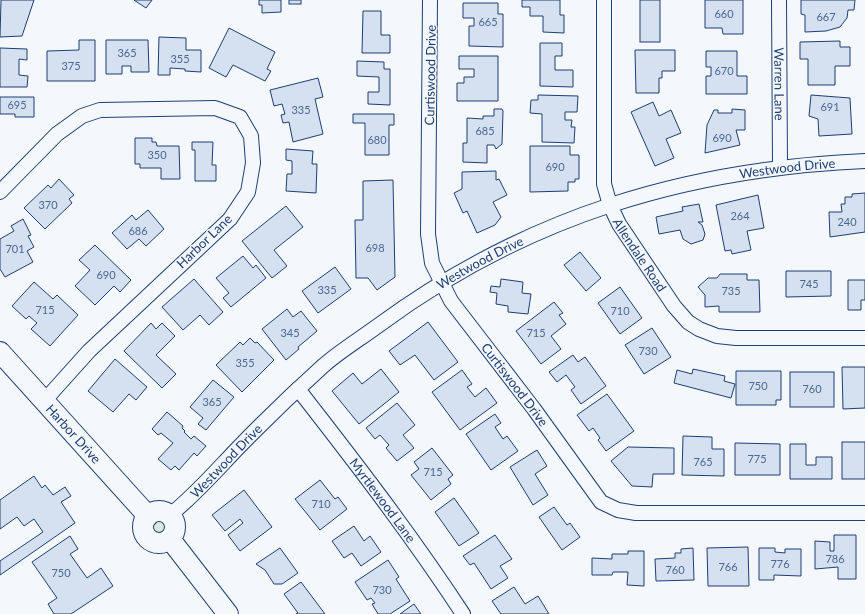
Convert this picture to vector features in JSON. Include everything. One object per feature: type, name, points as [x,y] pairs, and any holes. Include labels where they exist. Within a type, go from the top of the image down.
[{"type":"street","name":"Curtiswood Drive","points":[[430,0],[428,234],[432,263],[452,301],[602,502],[618,510],[636,513],[865,513]]},
{"type":"street","name":"Allendale Road","points":[[604,0],[604,184],[610,205],[619,224],[674,306],[688,322],[699,329],[717,336],[736,338],[865,338]]},
{"type":"street","name":"Warren Lane","points":[[780,0],[780,167]]},
{"type":"street","name":"Harbor Lane","points":[[0,192],[57,134],[82,116],[100,110],[215,108],[240,117],[251,136],[252,163],[248,192],[230,219],[89,351],[44,400]]},
{"type":"street","name":"Westwood Drive","points":[[170,516],[188,500],[258,427],[326,364],[408,304],[467,267],[510,245],[577,216],[687,183],[780,167],[865,161]]},
{"type":"street","name":"Harbor Drive","points":[[0,352],[148,516]]},
{"type":"street","name":"Myrtlewood Lane","points":[[298,390],[371,483],[439,578],[462,614]]},
{"type":"street","points":[[157,511],[163,511],[170,516],[175,524],[175,531],[170,539],[159,543],[148,538],[143,528],[144,522],[148,516],[157,511]]},
{"type":"street","points":[[170,539],[228,614]]},
{"type":"shaded area","points":[[159,518],[165,521],[168,527],[165,533],[159,536],[153,533],[150,527],[153,521]]},
{"type":"building","points":[[1,0],[34,0],[22,36],[0,37]]},
{"type":"building","points":[[134,0],[152,0],[146,8]]},
{"type":"building","points":[[259,0],[281,0],[281,12],[262,13],[262,5],[259,5]]},
{"type":"building","points":[[289,0],[301,0],[301,4],[289,4]]},
{"type":"building","points":[[522,0],[560,0],[560,15],[564,15],[564,33],[543,32],[543,16],[530,16],[530,7],[522,7]]},
{"type":"building","points":[[640,0],[660,0],[660,42],[640,42]]},
{"type":"building","points":[[705,0],[743,0],[743,34],[723,34],[722,28],[705,28]]},
{"type":"building","points":[[801,0],[855,0],[854,10],[848,10],[847,18],[840,27],[826,31],[805,32],[805,15],[801,14]]},
{"type":"building","points":[[463,3],[498,3],[498,14],[503,14],[503,47],[469,46],[469,26],[474,26],[474,18],[463,18]]},
{"type":"building","points":[[363,11],[381,11],[381,35],[390,35],[390,53],[362,53]]},
{"type":"building","points":[[229,28],[275,52],[267,69],[271,71],[265,81],[233,65],[226,77],[209,68]]},
{"type":"building","points":[[159,37],[186,38],[186,50],[201,50],[201,72],[170,68],[170,75],[158,75]]},
{"type":"building","points":[[79,40],[95,40],[95,81],[47,81],[47,51],[79,50]]},
{"type":"building","points":[[106,40],[148,40],[149,72],[131,72],[131,66],[122,66],[122,74],[106,74]]},
{"type":"building","points":[[840,41],[840,47],[850,47],[850,66],[835,66],[835,85],[808,85],[808,59],[800,59],[800,42]]},
{"type":"building","points":[[540,43],[562,43],[562,56],[555,56],[555,70],[573,70],[573,87],[540,86]]},
{"type":"building","points":[[0,48],[27,49],[27,60],[19,59],[19,75],[28,76],[27,87],[0,87]]},
{"type":"building","points":[[635,50],[675,50],[675,71],[662,71],[662,78],[659,78],[659,93],[636,93]]},
{"type":"building","points":[[706,51],[737,51],[737,76],[747,76],[747,94],[706,94],[706,76],[711,76],[711,67],[706,67]]},
{"type":"building","points":[[459,56],[498,56],[498,101],[457,101],[457,83],[464,83],[464,77],[474,77],[474,69],[459,69]]},
{"type":"building","points":[[357,61],[384,62],[384,69],[390,69],[390,105],[368,104],[368,92],[379,92],[379,77],[357,76]]},
{"type":"building","points":[[318,78],[323,97],[315,99],[323,134],[293,142],[289,122],[283,123],[281,115],[285,114],[282,104],[274,106],[270,90]]},
{"type":"building","points":[[538,95],[578,96],[577,112],[565,112],[565,120],[572,120],[571,127],[575,127],[574,143],[542,142],[542,114],[530,113],[531,100],[538,100]]},
{"type":"building","points":[[811,95],[850,98],[852,134],[819,136],[818,119],[809,116]]},
{"type":"building","points":[[0,97],[34,97],[34,117],[15,117],[15,114],[0,114]]},
{"type":"building","points":[[653,102],[659,116],[671,110],[681,133],[666,139],[674,158],[655,166],[631,112]]},
{"type":"building","points":[[494,109],[502,109],[503,111],[502,144],[496,149],[494,145],[487,145],[487,163],[463,162],[463,143],[467,143],[467,118],[483,119],[483,116],[494,116]]},
{"type":"building","points":[[732,109],[745,110],[745,130],[736,130],[740,145],[705,153],[707,125],[714,110],[718,110],[718,113],[732,113]]},
{"type":"building","points":[[353,114],[394,114],[394,125],[389,125],[389,155],[365,155],[365,123],[353,123]]},
{"type":"building","points":[[135,138],[152,138],[152,142],[156,142],[157,146],[179,146],[180,179],[161,179],[161,168],[140,168],[140,164],[135,164]]},
{"type":"building","points":[[192,142],[213,142],[212,165],[216,165],[216,181],[195,181],[195,150],[192,150]]},
{"type":"building","points":[[530,146],[570,146],[570,155],[579,155],[579,179],[575,179],[575,182],[568,182],[568,191],[530,192]]},
{"type":"building","points":[[286,149],[313,151],[312,164],[317,164],[316,193],[286,191],[287,174],[292,174],[292,161],[286,160]]},
{"type":"building","points":[[496,171],[496,180],[499,179],[507,195],[493,202],[501,217],[495,225],[477,233],[467,211],[463,213],[454,193],[462,189],[462,172]]},
{"type":"building","points":[[59,179],[74,195],[69,199],[72,203],[45,229],[24,208],[48,185],[51,188]]},
{"type":"building","points":[[393,180],[395,277],[377,290],[368,278],[356,278],[355,220],[363,220],[363,181]]},
{"type":"building","points":[[865,193],[865,232],[830,237],[829,212],[842,212],[841,204],[845,204],[845,197],[852,197],[852,194]]},
{"type":"building","points":[[758,195],[764,228],[747,231],[751,250],[732,254],[731,250],[725,251],[716,205]]},
{"type":"building","points":[[699,204],[703,222],[698,222],[702,225],[705,234],[703,240],[691,244],[683,239],[680,230],[659,234],[656,217],[683,211],[682,207]]},
{"type":"building","points":[[286,206],[303,227],[274,250],[287,266],[272,278],[242,241]]},
{"type":"building","points":[[148,210],[164,229],[146,246],[139,239],[127,249],[112,233],[132,215],[136,220]]},
{"type":"building","points":[[23,219],[31,235],[28,236],[34,247],[27,251],[33,262],[5,277],[0,269],[0,239],[14,231],[11,226]]},
{"type":"building","points":[[95,245],[131,280],[120,292],[114,286],[95,305],[75,286],[90,270],[79,260]]},
{"type":"building","points":[[580,252],[601,278],[586,291],[564,265]]},
{"type":"building","points":[[243,256],[253,268],[256,265],[266,278],[231,307],[223,298],[229,293],[216,278]]},
{"type":"building","points":[[335,267],[351,289],[318,313],[302,291]]},
{"type":"building","points":[[786,271],[831,271],[831,296],[786,297]]},
{"type":"building","points":[[720,274],[747,274],[747,280],[759,280],[760,312],[719,312],[719,306],[705,307],[705,295],[698,287],[708,278],[717,278]]},
{"type":"building","points":[[194,279],[223,312],[209,325],[200,315],[183,330],[162,307]]},
{"type":"building","points":[[501,279],[523,282],[522,293],[531,294],[528,314],[508,312],[508,306],[496,304],[497,293],[490,292],[491,286],[500,287]]},
{"type":"building","points":[[848,280],[865,280],[865,300],[861,300],[861,310],[848,310]]},
{"type":"building","points":[[34,282],[53,299],[57,295],[78,315],[50,346],[31,329],[37,323],[29,316],[26,319],[12,306]]},
{"type":"building","points":[[620,287],[642,318],[620,334],[598,303]]},
{"type":"building","points":[[554,302],[563,313],[559,315],[566,324],[551,336],[561,349],[541,364],[516,331]]},
{"type":"building","points":[[287,309],[293,317],[301,311],[317,331],[298,347],[299,349],[286,360],[262,329]]},
{"type":"building","points":[[428,322],[458,362],[434,380],[415,355],[400,365],[389,351]]},
{"type":"building","points":[[151,323],[156,329],[162,323],[175,336],[156,355],[176,374],[162,388],[124,351]]},
{"type":"building","points":[[652,328],[671,357],[644,374],[625,345]]},
{"type":"building","points":[[250,338],[255,343],[257,342],[274,360],[242,392],[216,365],[240,342],[243,345]]},
{"type":"building","points":[[573,355],[578,362],[585,357],[606,386],[581,404],[571,390],[575,387],[566,375],[557,382],[549,372]]},
{"type":"building","points":[[115,359],[147,387],[136,400],[129,394],[113,412],[88,391]]},
{"type":"building","points":[[842,367],[865,367],[865,408],[843,409]]},
{"type":"building","points":[[381,369],[399,392],[359,424],[332,391],[353,373],[362,384]]},
{"type":"building","points":[[693,369],[725,376],[724,381],[735,384],[731,398],[674,383],[677,370],[692,374]]},
{"type":"building","points":[[462,370],[472,384],[467,387],[475,397],[486,388],[497,403],[460,430],[432,392]]},
{"type":"building","points":[[736,371],[781,371],[781,400],[776,400],[776,405],[736,405]]},
{"type":"building","points":[[790,372],[834,372],[834,407],[790,407]]},
{"type":"building","points":[[213,380],[234,397],[206,430],[198,424],[203,418],[190,407]]},
{"type":"building","points":[[607,394],[634,431],[606,451],[598,440],[600,438],[593,428],[589,431],[577,415]]},
{"type":"building","points":[[397,403],[415,425],[403,435],[414,448],[397,461],[386,448],[389,445],[380,435],[375,439],[366,428]]},
{"type":"building","points":[[167,412],[183,426],[182,428],[185,431],[184,432],[191,439],[194,436],[206,446],[197,456],[194,453],[179,470],[175,466],[171,470],[158,459],[173,443],[161,433],[158,435],[152,429]]},
{"type":"building","points":[[495,414],[501,423],[495,427],[503,439],[507,436],[518,451],[491,470],[466,434]]},
{"type":"building","points":[[683,436],[712,437],[712,449],[724,449],[724,476],[682,475]]},
{"type":"building","points":[[842,442],[865,442],[865,479],[842,479]]},
{"type":"building","points":[[735,443],[780,444],[780,475],[735,475]]},
{"type":"building","points":[[790,444],[806,444],[806,465],[816,465],[816,457],[832,457],[832,479],[790,479]]},
{"type":"building","points":[[628,447],[674,448],[674,474],[653,474],[652,487],[632,486],[611,461]]},
{"type":"building","points":[[432,448],[453,475],[448,479],[451,484],[431,500],[411,475],[419,469],[414,462]]},
{"type":"building","points":[[537,450],[547,466],[535,474],[548,495],[533,505],[510,467]]},
{"type":"building","points":[[34,476],[42,488],[45,485],[53,495],[65,487],[71,496],[61,502],[75,523],[0,575],[0,561],[43,532],[34,519],[24,526],[17,517],[0,529],[0,500]]},
{"type":"building","points":[[320,480],[335,499],[338,497],[347,509],[320,530],[295,499]]},
{"type":"building","points":[[244,490],[272,527],[240,551],[228,535],[243,523],[240,519],[225,531],[212,515]]},
{"type":"building","points":[[454,498],[479,533],[459,546],[435,512]]},
{"type":"building","points":[[554,507],[567,525],[570,523],[580,537],[562,550],[539,517]]},
{"type":"building","points":[[354,526],[364,541],[370,536],[381,552],[361,566],[352,553],[344,558],[332,541]]},
{"type":"building","points":[[495,535],[512,559],[500,566],[508,578],[491,589],[474,563],[470,565],[463,556]]},
{"type":"building","points":[[834,535],[856,535],[856,579],[838,579],[838,567],[815,569],[815,541],[830,542],[830,551],[834,551]]},
{"type":"building","points":[[70,536],[78,549],[70,554],[87,578],[101,568],[113,586],[71,614],[54,614],[48,604],[57,598],[32,562]]},
{"type":"building","points":[[748,547],[749,586],[708,586],[707,548]]},
{"type":"building","points":[[280,548],[298,573],[282,584],[274,584],[265,570],[256,564]]},
{"type":"building","points":[[693,548],[694,580],[656,581],[655,559],[675,558],[675,553],[681,553],[681,549]]},
{"type":"building","points":[[759,548],[775,548],[775,552],[785,553],[785,549],[801,549],[801,576],[774,575],[774,580],[759,580]]},
{"type":"building","points":[[628,551],[644,551],[644,586],[627,585],[628,572],[613,572],[612,575],[592,575],[592,558],[612,559],[612,554],[628,554]]},
{"type":"building","points":[[388,560],[399,577],[396,579],[410,601],[390,614],[378,614],[372,604],[375,603],[371,598],[367,600],[355,582]]},
{"type":"building","points":[[301,582],[325,614],[296,614],[298,613],[284,594]]},
{"type":"building","points":[[514,587],[525,604],[538,596],[549,614],[501,614],[492,601]]},
{"type":"building","points":[[414,604],[421,614],[400,614]]}]
